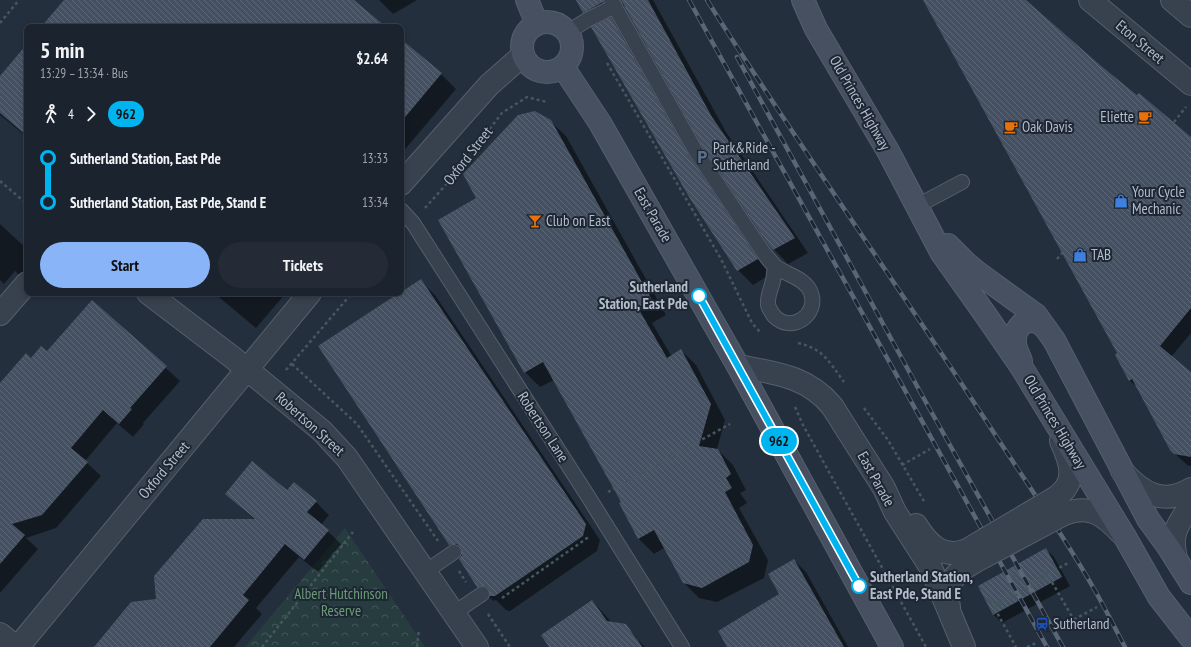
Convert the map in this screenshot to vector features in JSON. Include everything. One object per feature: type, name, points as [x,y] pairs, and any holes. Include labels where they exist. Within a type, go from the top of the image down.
[{"type":"street","points":[[527,0],[537,24]]},
{"type":"street","name":"Old Princes Highway","points":[[804,0],[816,29],[888,151],[947,263],[987,317],[1035,388],[1164,604],[1191,638]]},
{"type":"street","name":"Eton Street","points":[[1090,0],[1191,84]]},
{"type":"street","points":[[1172,0],[1191,16]]},
{"type":"street","points":[[543,22],[557,23],[568,32],[572,44],[572,51],[567,62],[563,67],[552,72],[534,69],[523,55],[522,49],[524,37],[527,32],[537,24],[543,22]]},
{"type":"street","name":"Oxford Street","points":[[404,181],[489,85],[523,55]]},
{"type":"street","name":"East Parade","points":[[563,67],[600,123],[738,366],[892,647]]},
{"type":"street","name":"Old Princes Highway","points":[[917,206],[949,247],[967,264],[1036,315],[1047,330],[1054,340],[1148,519],[1191,582]]},
{"type":"street","points":[[0,314],[24,286]]},
{"type":"street","name":"Robertson Street","points":[[152,296],[271,389],[322,431],[348,458],[477,647]]},
{"type":"street","name":"Oxford Street","points":[[17,647],[308,296]]},
{"type":"street","points":[[1047,330],[1040,322],[1028,322],[1020,327],[1015,340],[1016,348],[1071,463],[1071,472],[1066,486],[1060,495],[1059,506]]},
{"type":"street","name":"East Parade","points":[[738,366],[786,375],[814,388],[824,396],[832,406],[884,488],[895,512],[935,575],[961,641]]},
{"type":"street","points":[[1122,470],[1140,487],[1163,497],[1176,496],[1191,489]]},
{"type":"street","points":[[884,488],[893,502],[909,516],[922,534],[938,549],[950,553],[959,553],[971,556]]},
{"type":"street","points":[[1059,506],[1070,512],[1084,510],[1094,512],[1107,519],[1125,537]]},
{"type":"street","points":[[961,641],[950,610],[948,597],[948,590],[956,575],[971,556],[1059,506]]},
{"type":"street","points":[[1176,559],[1173,545],[1175,533],[1179,523],[1191,506]]},
{"type":"street","points":[[0,634],[17,647]]},
{"type":"lane","points":[[568,32],[613,3],[695,150],[763,252],[775,266]]},
{"type":"lane","points":[[917,206],[962,182]]},
{"type":"lane","name":"Robertson Lane","points":[[404,213],[413,222],[682,647]]},
{"type":"lane","points":[[425,572],[454,552]]},
{"type":"lane","points":[[454,613],[482,594]]},
{"type":"path","points":[[0,22],[19,0]]},
{"type":"path","points":[[607,63],[721,259],[752,323],[764,336]]},
{"type":"path","name":"Oxford Street","points":[[413,222],[450,180],[502,113],[527,97],[547,102]]},
{"type":"path","points":[[1174,122],[1191,102]]},
{"type":"path","points":[[0,181],[24,201]]},
{"type":"path","points":[[1057,259],[1062,253]]},
{"type":"path","points":[[271,389],[349,296]]},
{"type":"path","points":[[795,407],[926,647]]},
{"type":"path","points":[[591,501],[730,424]]},
{"type":"path","points":[[926,504],[902,465],[930,449]]},
{"type":"path","points":[[496,602],[606,525]]},
{"type":"path","points":[[262,647],[353,532]]},
{"type":"path","points":[[1033,582],[1070,562]]},
{"type":"path","points":[[1010,566],[1023,591]]},
{"type":"path","points":[[1050,573],[1044,568],[1074,620]]},
{"type":"path","points":[[994,607],[1049,577]]},
{"type":"path","points":[[1010,595],[995,603],[989,598],[1016,647]]},
{"type":"path","points":[[1058,628],[1097,607]]},
{"type":"path","points":[[417,647],[419,629]]},
{"type":"path","points":[[1027,647],[1036,642]]},
{"type":"green space","name":"Albert Hutchinson Reserve","points":[[345,528],[425,647],[245,647]]},
{"type":"building","points":[[64,0],[354,0],[382,24],[44,24]]},
{"type":"building","points":[[576,0],[603,0],[603,2],[583,13]]},
{"type":"building","points":[[621,0],[648,0],[712,117],[795,238],[773,250],[770,247],[702,146]]},
{"type":"building","points":[[923,0],[1026,0],[1099,64],[1137,95],[1139,93],[1191,137],[1191,308],[1160,346],[1191,372],[1191,457],[1174,454],[1170,450],[1132,379],[1129,381],[1115,355],[1117,353]]},
{"type":"building","points":[[611,17],[688,154],[758,259],[737,271],[689,197],[591,27]]},
{"type":"building","points":[[404,41],[442,73],[404,118]]},
{"type":"building","points":[[24,48],[24,133],[0,113],[0,76]]},
{"type":"building","points":[[535,111],[551,120],[652,300],[638,308],[667,358],[681,349],[711,404],[699,446],[718,449],[731,474],[726,478],[732,488],[725,492],[753,545],[749,562],[702,588],[683,583],[654,530],[638,539],[619,503],[621,502],[543,362],[524,373],[438,220],[476,198],[463,174],[518,115]]},
{"type":"building","points":[[421,279],[586,524],[583,536],[495,596],[490,596],[489,590],[486,587],[477,587],[459,559],[462,555],[461,548],[457,544],[449,545],[318,346],[394,296],[404,296],[404,290]]},
{"type":"building","points":[[92,300],[167,366],[130,408],[132,409],[119,424],[103,410],[71,448],[88,462],[42,515],[12,524],[25,535],[0,564],[0,383],[26,353],[31,358],[41,346],[47,351]]},
{"type":"building","points":[[252,461],[287,490],[294,482],[317,501],[307,512],[329,530],[304,560],[285,544],[243,595],[249,600],[210,647],[94,647],[131,602],[156,599],[154,576],[203,519],[255,519],[225,494]]},
{"type":"building","points":[[1046,548],[1062,577],[993,615],[978,586]]},
{"type":"building","points":[[794,559],[844,647],[727,647],[718,631],[779,594],[768,574]]},
{"type":"building","points":[[592,600],[607,621],[626,624],[642,647],[549,647],[541,635]]},
{"type":"railway","points":[[689,0],[1047,647]]},
{"type":"railway","points":[[707,0],[778,110],[1061,534],[1098,596],[1125,647]]},
{"type":"railway","points":[[737,57],[923,397],[1063,647]]},
{"type":"bus line","name":"962","points":[[699,296],[859,586]]},
{"type":"place","name":"Eliette","points":[[1145,117]]},
{"type":"place","name":"Oak Davis","points":[[1011,127]]},
{"type":"place","name":"Park&Ride - Sutherland","points":[[702,157]]},
{"type":"place","name":"Your Cycle Mechanic","points":[[1121,201]]},
{"type":"place","name":"Club on East","points":[[535,221]]},
{"type":"place","name":"TAB","points":[[1080,255]]},
{"type":"place","name":"Sutherland Station, East Pde","points":[[699,296]]},
{"type":"place","name":"Sutherland Station, East Pde, Stand E","points":[[859,586]]},
{"type":"place","name":"Sutherland","points":[[1042,624]]}]
